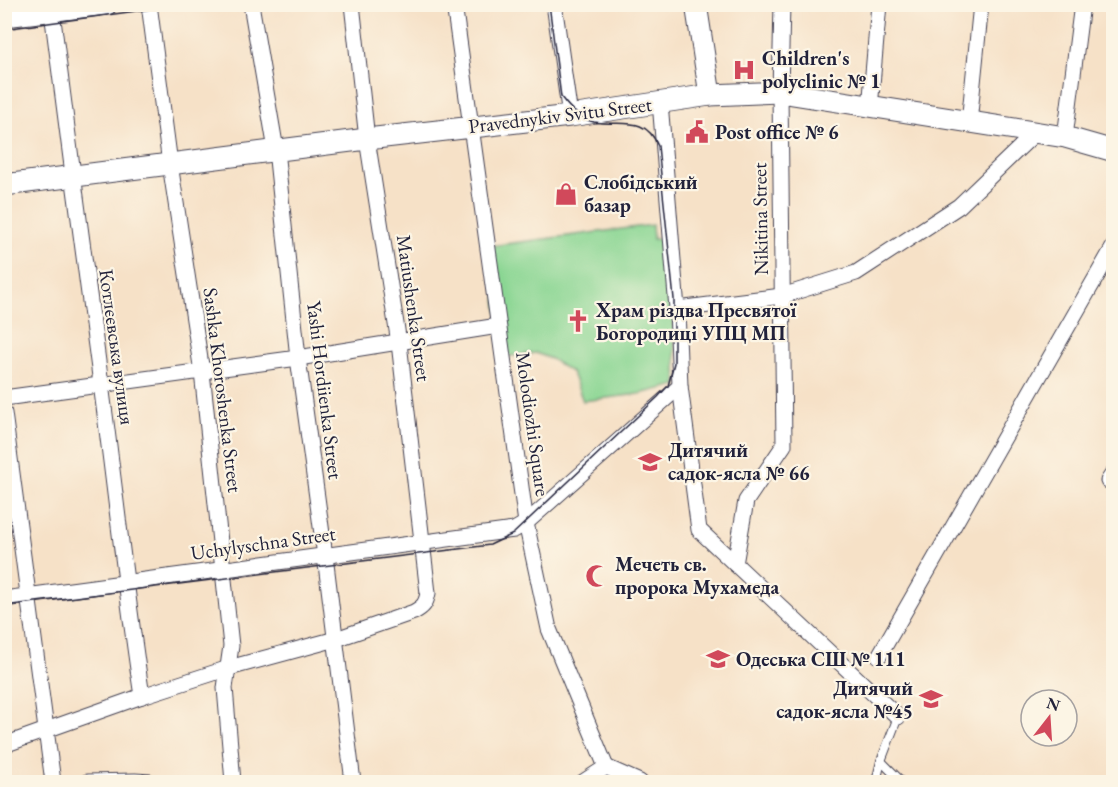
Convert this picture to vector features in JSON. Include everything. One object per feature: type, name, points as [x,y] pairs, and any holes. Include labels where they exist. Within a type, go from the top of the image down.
[{"type":"main road","points":[[4,16],[52,7],[107,4]]},
{"type":"main road","points":[[696,4],[710,95]]},
{"type":"main road","name":"Pravednykiv Svitu Street","points":[[4,185],[471,126],[570,116],[710,95],[780,92],[1065,137],[1113,151]]},
{"type":"street","name":"Sashka Khoroshenka Street","points":[[149,4],[170,165],[202,372],[231,646],[226,698],[233,783]]},
{"type":"street","name":"Yashi Hordiienka Street","points":[[251,4],[276,150],[298,358],[336,639],[352,783]]},
{"type":"street","name":"Matiushenka Street","points":[[336,639],[414,612],[423,607],[428,593],[399,343],[367,139],[352,4]]},
{"type":"street","name":"Molodiozhi Square","points":[[454,4],[526,523]]},
{"type":"street","points":[[554,4],[570,116]]},
{"type":"street","name":"Nikitina Street","points":[[735,564],[746,501],[784,445],[780,92],[782,4]]},
{"type":"street","points":[[870,108],[879,4]]},
{"type":"street","points":[[969,123],[981,4]]},
{"type":"street","points":[[1065,137],[1082,4]]},
{"type":"street","name":"Котлєєвська вулиця","points":[[52,7],[125,583],[142,696]]},
{"type":"street","points":[[660,102],[677,309],[680,386],[699,530],[898,717]]},
{"type":"street","points":[[677,309],[782,296],[856,273],[959,206],[1035,133]]},
{"type":"street","points":[[879,656],[1113,246]]},
{"type":"street","points":[[4,398],[202,372],[498,326]]},
{"type":"street","name":"Molodiozhi Square","points":[[526,523],[680,386]]},
{"type":"street","points":[[4,413],[53,783]]},
{"type":"street","points":[[526,523],[549,629],[606,767],[640,783]]},
{"type":"street","name":"Uchylyschna Street","points":[[4,599],[514,530],[526,523]]},
{"type":"street","points":[[4,745],[229,668],[336,639]]},
{"type":"street","points":[[583,783],[606,767]]},
{"type":"street","points":[[87,783],[135,781],[150,783]]},
{"type":"lane","points":[[876,783],[881,761],[898,717]]},
{"type":"lane","points":[[881,761],[902,783]]},
{"type":"green space","points":[[652,225],[653,239],[669,238],[677,385],[639,394],[583,401],[572,373],[551,359],[536,353],[503,357],[490,246]]},
{"type":"tram line","points":[[4,29],[188,4]]},
{"type":"tram line","points":[[4,606],[490,545],[513,534],[668,386],[674,363],[674,299],[658,146],[646,129],[631,124],[589,121],[564,101],[561,97],[549,4]]},
{"type":"place","name":"Children's polyclinic № 1","points":[[744,70]]},
{"type":"place","name":"Post office № 6","points":[[697,132]]},
{"type":"place","name":"Слобідський базар","points":[[566,194]]},
{"type":"place","name":"Храм різдва Пресвятої Богородиці УПЦ МП","points":[[578,321]]},
{"type":"place","name":"Дитячий садок-ясла № 66","points":[[650,462]]},
{"type":"place","name":"Мечеть св. пророка Мухамеда","points":[[597,576]]},
{"type":"place","name":"Одеська СШ № 111","points":[[718,659]]},
{"type":"place","name":"Дитячий садок-ясла №45","points":[[931,699]]}]
